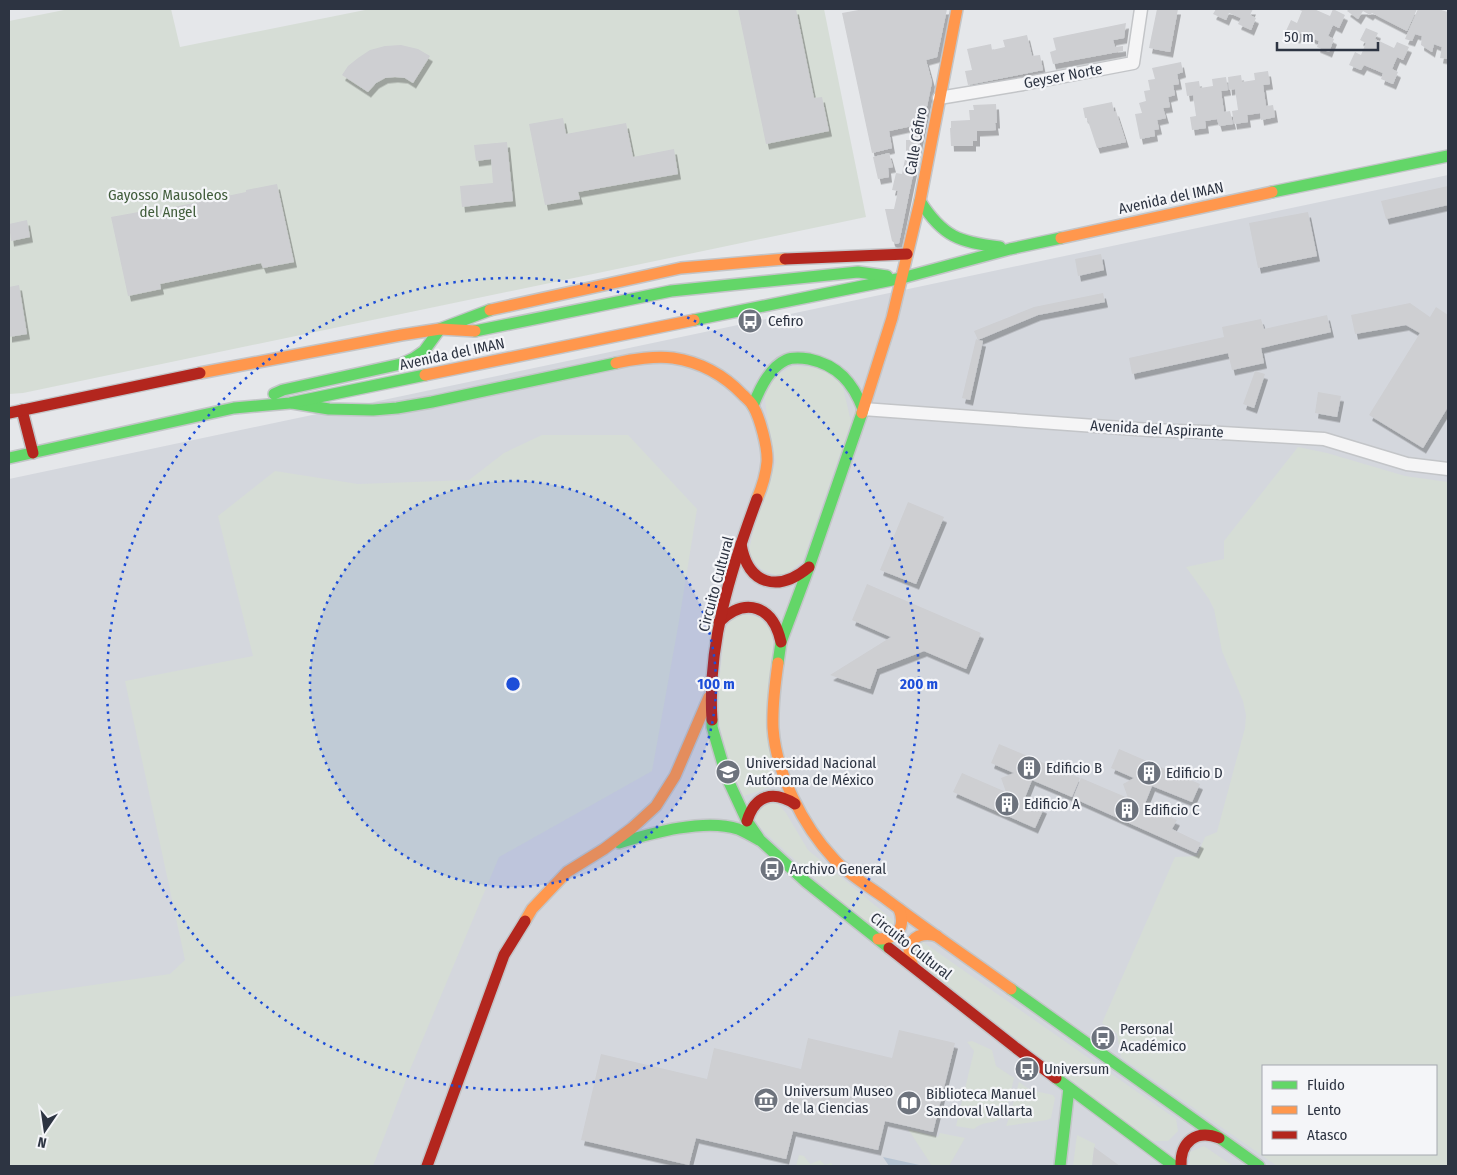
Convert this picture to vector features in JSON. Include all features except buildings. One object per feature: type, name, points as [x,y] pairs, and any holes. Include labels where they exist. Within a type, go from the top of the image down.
[{"type":"street","name":"Calle Céfiro","points":[[902,278],[920,201],[957,9]]},
{"type":"street","name":"Geyser Norte","points":[[939,98],[1133,63],[1141,9]]},
{"type":"street","name":"Avenida del IMAN","points":[[9,458],[234,408],[290,403],[902,278],[1010,249],[1233,200],[1448,156]]},
{"type":"street","points":[[920,201],[929,217],[951,236],[972,243],[1010,249]]},
{"type":"street","points":[[234,408],[283,390],[401,364],[418,357],[431,344],[440,329],[494,309],[681,268],[803,257],[908,254]]},
{"type":"street","name":"Avenida del IMAN","points":[[9,413],[306,352],[440,329],[474,331],[671,291],[858,272],[902,278]]},
{"type":"street","name":"Circuito Cultural","points":[[902,278],[892,318],[863,409],[809,567],[781,642],[774,695],[773,728],[779,761],[795,804],[816,837],[835,861],[899,909],[1259,1166]]},
{"type":"street","name":"Circuito Cultural","points":[[290,403],[329,409],[374,410],[397,408],[619,362],[672,358],[698,364],[723,378],[738,390],[753,406],[765,439],[767,462],[762,486],[741,543],[719,622],[710,696],[712,728],[726,778],[747,820],[760,840],[806,882],[1069,1088],[1174,1166]]},
{"type":"street","points":[[753,406],[760,387],[771,372],[785,360],[803,358],[826,363],[842,373],[858,394],[863,409]]},
{"type":"street","name":"Avenida del Aspirante","points":[[863,409],[1150,430],[1324,439],[1407,464],[1448,469]]},
{"type":"street","points":[[22,410],[33,453]]},
{"type":"street","points":[[741,543],[746,566],[751,572],[772,583],[789,582],[803,574],[809,567]]},
{"type":"street","points":[[719,622],[724,616],[738,608],[754,607],[774,620],[781,634],[781,642]]},
{"type":"street","points":[[427,1166],[504,955],[532,909],[567,872],[632,828],[656,806],[674,776],[710,696]]},
{"type":"street","points":[[747,820],[752,808],[761,799],[767,797],[779,796],[795,804]]},
{"type":"street","points":[[604,848],[639,837],[698,825],[718,825],[738,830],[760,840]]},
{"type":"street","points":[[878,939],[889,938],[898,932],[902,923],[899,909]]},
{"type":"street","points":[[913,966],[908,957],[911,942],[920,935],[937,936]]},
{"type":"street","points":[[1060,1166],[1069,1088]]},
{"type":"street","points":[[1181,1110],[1184,1123]]},
{"type":"street","points":[[1180,1166],[1182,1151],[1190,1140],[1196,1136],[1210,1134],[1223,1140]]},
{"type":"street","points":[[1151,1149],[1165,1148]]},
{"type":"shaded area","name":"Universidad Nacional Autónoma de México","points":[[1448,175],[1448,1166],[9,1166],[9,479]]},
{"type":"green space","name":"Gayosso Mausoleos del Angel","points":[[69,9],[171,9],[180,47],[370,9],[824,9],[866,217],[23,393],[9,394],[9,21]]},
{"type":"green space","points":[[793,366],[819,368],[834,374],[843,387],[851,422],[803,560],[783,578],[761,569],[748,555],[756,519],[776,462],[764,390],[778,375]]},
{"type":"green space","points":[[542,435],[628,435],[697,509],[652,771],[499,857],[409,1072],[373,1166],[9,1166],[9,997],[170,974],[185,960],[125,681],[253,656],[218,516],[275,471],[358,484],[469,480],[504,453]]},
{"type":"green space","points":[[1298,447],[1327,453],[1405,476],[1448,482],[1448,1166],[1277,1166],[1121,1057],[1117,1034],[1102,1023],[1175,857],[1197,856],[1205,837],[1217,832],[1245,728],[1246,715],[1243,701],[1222,651],[1214,609],[1186,567],[1224,559],[1224,541]]},
{"type":"green space","points":[[746,614],[760,618],[774,633],[770,746],[775,785],[744,796],[733,775],[720,727],[717,702],[725,629],[733,618]]},
{"type":"green space","points":[[776,802],[786,813],[808,850],[894,921],[889,934],[879,936],[753,820],[764,805]]},
{"type":"green space","points":[[920,940],[1176,1119],[1178,1131],[1168,1141],[1151,1141],[912,960]]},
{"type":"green space","points":[[972,1041],[992,1050],[996,1066],[1014,1078],[1006,1109],[1000,1118],[974,1129],[956,1126],[974,1051],[967,1042]]},
{"type":"green space","points":[[1019,1082],[1030,1090],[1053,1095],[1055,1098],[1051,1118],[1006,1126]]},
{"type":"green space","points":[[908,1129],[938,1137],[940,1133],[965,1138],[949,1166],[932,1166]]},
{"type":"green space","points":[[1077,1135],[1095,1144],[1092,1166],[1073,1166]]},
{"type":"green space","points":[[1204,1146],[1233,1166],[1190,1166],[1190,1152]]},
{"type":"green space","points":[[799,1155],[804,1156],[810,1164],[820,1160],[825,1165],[831,1163],[834,1166],[796,1166]]},
{"type":"water","points":[[883,1157],[924,1166],[889,1166]]},
{"type":"traffic: fast","points":[[1272,192],[1448,156]]},
{"type":"traffic: fast","points":[[920,201],[936,223],[953,236],[973,243],[1000,247]]},
{"type":"traffic: fast","points":[[694,320],[902,278],[1010,249],[1061,238]]},
{"type":"traffic: fast","points":[[475,331],[671,291],[858,272],[887,276]]},
{"type":"traffic: fast","points":[[274,394],[283,390],[401,364],[424,351],[440,329],[490,310]]},
{"type":"traffic: fast","points":[[753,406],[770,373],[780,363],[792,358],[798,358],[819,362],[843,376],[854,391],[863,409]]},
{"type":"traffic: fast","points":[[292,403],[329,409],[373,410],[397,408],[616,363]]},
{"type":"traffic: fast","points":[[9,458],[234,408],[290,403],[425,375]]},
{"type":"traffic: fast","points":[[778,663],[781,642],[862,413]]},
{"type":"traffic: fast","points":[[712,720],[712,727],[727,778],[747,821],[760,840],[806,882],[889,948]]},
{"type":"traffic: fast","points":[[619,843],[678,828],[710,825],[738,829],[759,840]]},
{"type":"traffic: fast","points":[[1011,989],[1259,1166]]},
{"type":"traffic: fast","points":[[1056,1078],[1174,1166]]},
{"type":"traffic: fast","points":[[1060,1166],[1069,1088]]},
{"type":"traffic: slow","points":[[862,413],[892,318],[920,201],[957,9]]},
{"type":"traffic: slow","points":[[1061,238],[1272,192]]},
{"type":"traffic: slow","points":[[490,310],[681,268],[785,259]]},
{"type":"traffic: slow","points":[[425,375],[694,320]]},
{"type":"traffic: slow","points":[[200,373],[440,329],[475,331]]},
{"type":"traffic: slow","points":[[616,363],[666,357],[683,360],[711,370],[736,388],[753,406],[765,441],[766,467],[764,480],[757,499]]},
{"type":"traffic: slow","points":[[778,663],[773,712],[775,745],[785,781],[812,831],[834,859],[850,874],[1011,989]]},
{"type":"traffic: slow","points":[[525,921],[532,909],[567,872],[604,849],[632,828],[656,806],[675,776],[709,697]]},
{"type":"traffic: slow","points":[[878,939],[891,937],[899,931],[901,926],[899,909]]},
{"type":"traffic: slow","points":[[913,966],[909,952],[913,941],[922,935],[937,936]]},
{"type":"traffic: jam","points":[[785,259],[907,254]]},
{"type":"traffic: jam","points":[[9,413],[200,373]]},
{"type":"traffic: jam","points":[[22,410],[33,453]]},
{"type":"traffic: jam","points":[[712,720],[711,692],[717,635],[738,552],[757,499]]},
{"type":"traffic: jam","points":[[741,544],[750,569],[766,581],[786,580],[809,567]]},
{"type":"traffic: jam","points":[[719,622],[739,609],[748,607],[757,609],[765,613],[772,620],[781,642]]},
{"type":"traffic: jam","points":[[747,821],[755,805],[766,798],[772,796],[779,797],[795,804]]},
{"type":"traffic: jam","points":[[427,1166],[504,955],[525,921]]},
{"type":"traffic: jam","points":[[889,948],[1056,1078]]},
{"type":"traffic: jam","points":[[1181,1166],[1183,1150],[1191,1140],[1203,1135],[1219,1138]]},
{"type":"place","name":"Cefiro","points":[[750,321]]},
{"type":"place","name":"Edificio B","points":[[1029,768]]},
{"type":"place","name":"Universidad Nacional Autónoma de México","points":[[728,772]]},
{"type":"place","name":"Edificio D","points":[[1149,773]]},
{"type":"place","name":"Edificio A","points":[[1007,804]]},
{"type":"place","name":"Edificio C","points":[[1127,810]]},
{"type":"place","name":"Archivo General","points":[[772,869]]},
{"type":"place","name":"Personal Académico","points":[[1103,1038]]},
{"type":"place","name":"Universum","points":[[1027,1069]]},
{"type":"place","name":"Universum Museo de la Ciencias","points":[[766,1100]]},
{"type":"place","name":"Biblioteca Manuel Sandoval Vallarta","points":[[909,1103]]}]
